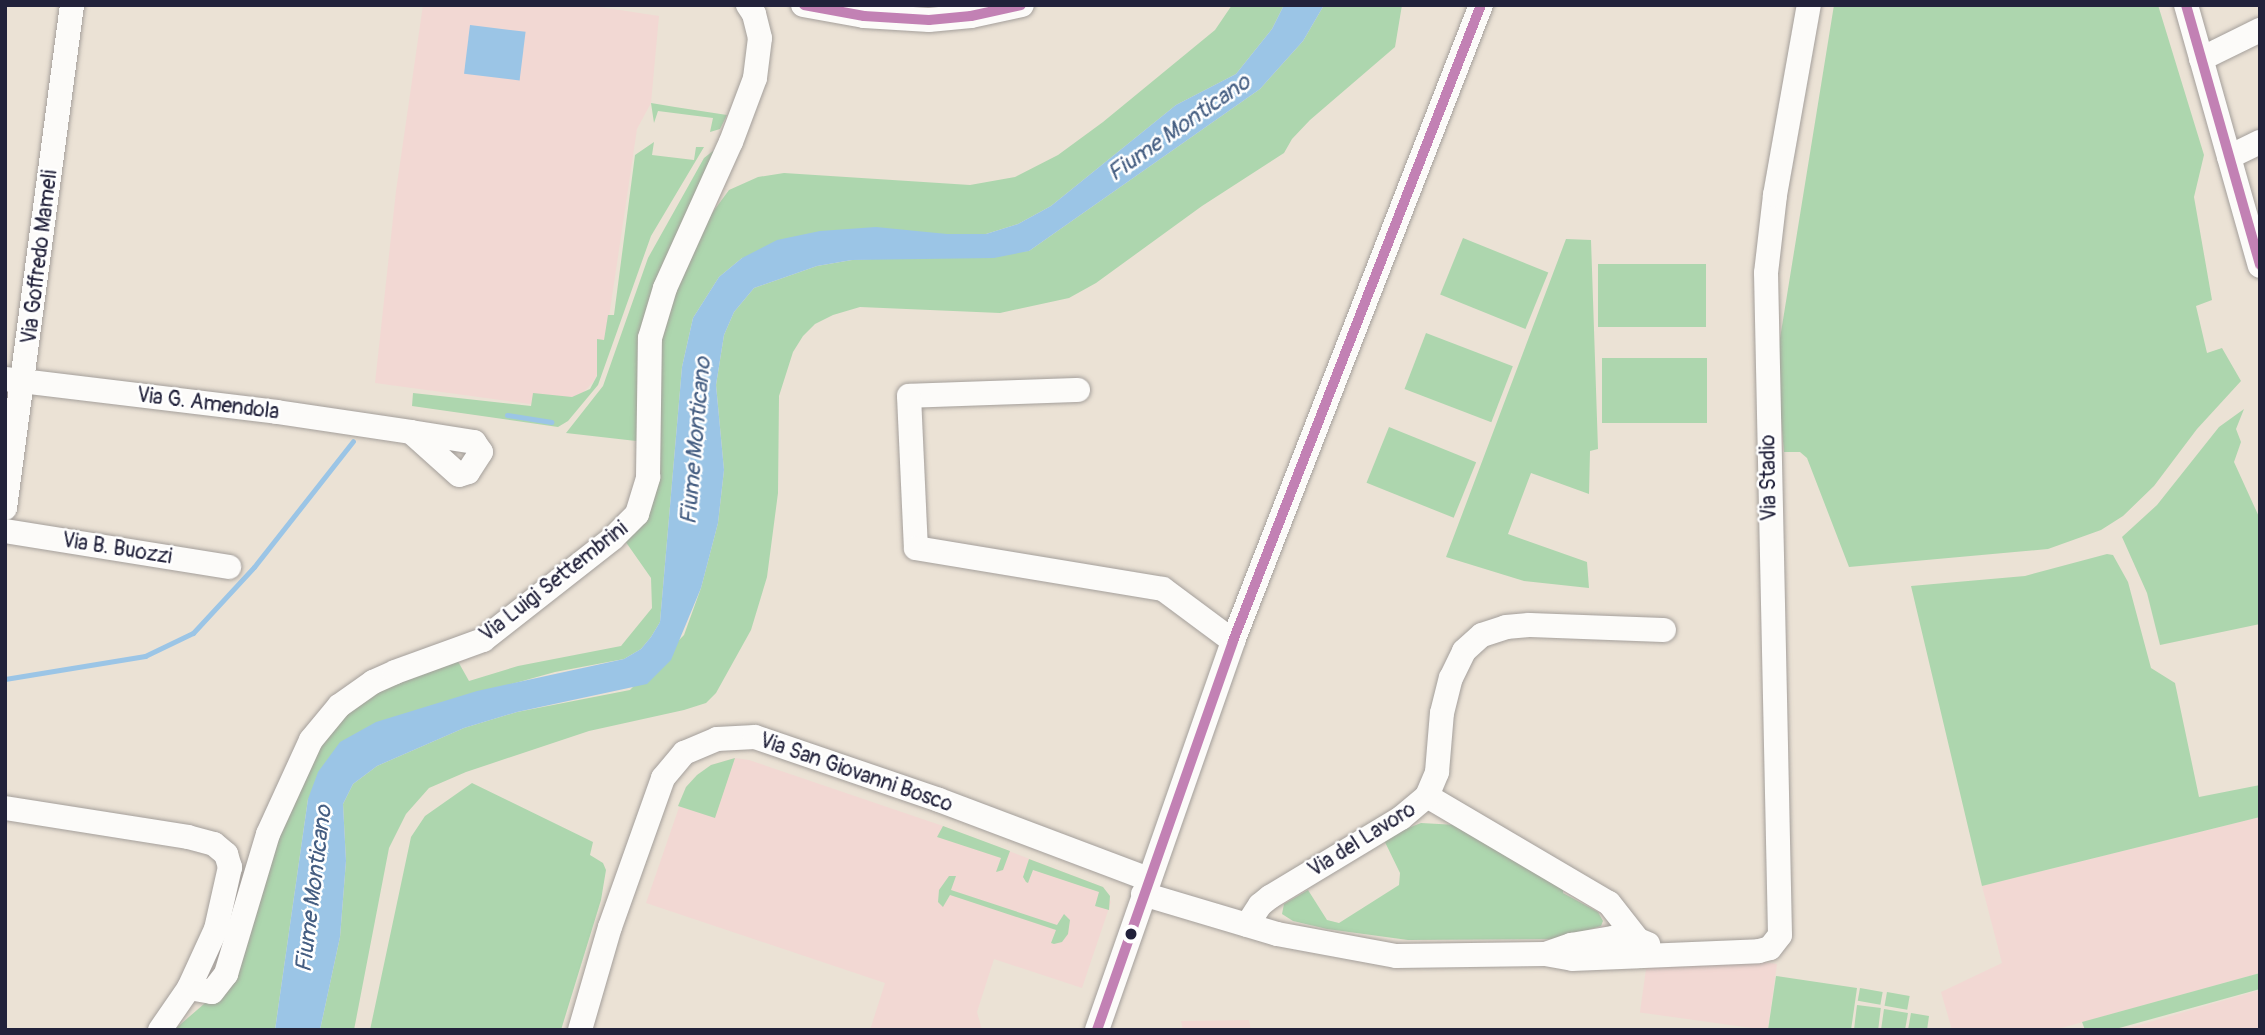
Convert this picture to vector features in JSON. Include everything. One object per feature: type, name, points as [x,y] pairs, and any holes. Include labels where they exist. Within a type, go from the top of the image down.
[{"type":"street","name":"Via Goffredo Mameli","points":[[5,508],[15,381],[72,5]]},
{"type":"street","name":"Via Luigi Settembrini","points":[[189,988],[212,992],[226,974],[268,834],[311,740],[339,706],[384,677],[483,640],[614,538],[637,514],[648,477],[649,359],[653,326],[665,288],[695,216],[731,142],[755,78],[760,38],[754,14],[748,5]]},
{"type":"street","points":[[803,5],[864,16],[930,13],[971,16],[1021,5]]},
{"type":"street","points":[[1097,1030],[1233,641],[1481,5]]},
{"type":"street","points":[[2186,5],[2260,266]]},
{"type":"street","name":"Via Stadio","points":[[1672,953],[1766,950],[1777,941],[1781,929],[1766,273],[1775,195],[1810,10]]},
{"type":"street","points":[[2201,59],[2260,30]]},
{"type":"street","points":[[2229,157],[2260,142]]},
{"type":"street","name":"Via G. Amendola","points":[[15,381],[277,412],[411,432]]},
{"type":"street","points":[[1078,390],[909,396],[916,548],[1163,589],[1233,641]]},
{"type":"street","name":"Via B. Buozzi","points":[[5,531],[229,567]]},
{"type":"street","name":"Via del Lavoro","points":[[1247,925],[1260,905],[1270,897],[1401,818],[1427,796],[1437,772],[1442,713],[1451,678],[1464,651],[1482,635],[1506,627],[1529,625],[1664,630]]},
{"type":"street","name":"Via San Giovanni Bosco","points":[[580,1030],[610,927],[663,778],[684,753],[717,738],[755,737],[939,800],[1146,887]]},
{"type":"street","points":[[1427,796],[1609,903],[1638,940]]},
{"type":"street","points":[[5,808],[188,837],[222,849],[230,867],[216,929],[189,988],[160,1030]]},
{"type":"street","points":[[1146,887],[1247,925],[1330,945],[1396,956],[1545,954],[1572,959],[1672,953]]},
{"type":"street","points":[[1545,954],[1571,945],[1613,938],[1638,940],[1672,953]]},
{"type":"shaded area","points":[[423,5],[587,5],[659,16],[651,103],[637,129],[602,364],[594,381],[568,409],[375,383],[396,191]]},
{"type":"shaded area","points":[[735,758],[749,760],[943,826],[1103,887],[1111,902],[1082,988],[994,959],[977,1012],[982,1030],[870,1030],[885,983],[646,903],[686,787],[711,765]]},
{"type":"shaded area","points":[[2260,817],[2260,973],[2054,1030],[1952,1030],[1941,992],[2002,963],[1982,886]]},
{"type":"shaded area","points":[[1649,946],[1777,964],[1768,1030],[1640,1012]]},
{"type":"shaded area","points":[[2260,990],[2260,1030],[2122,1030]]},
{"type":"shaded area","points":[[1249,1020],[1251,1030],[1183,1030],[1181,1021]]},
{"type":"green space","points":[[1232,5],[1284,5],[1272,29],[1236,74],[1176,105],[1051,206],[1018,224],[986,234],[947,234],[742,258],[719,277],[693,318],[682,367],[660,622],[651,637],[641,649],[624,659],[555,672],[443,703],[308,799],[275,1030],[174,1030],[212,997],[298,771],[348,703],[455,656],[469,681],[518,666],[621,646],[652,608],[651,578],[623,538],[634,528],[656,331],[707,220],[729,190],[758,177],[784,173],[970,185],[1015,177],[1058,155],[1103,122],[1215,30]]},
{"type":"green space","points":[[1324,5],[1402,5],[1395,47],[1310,120],[1292,139],[1284,153],[1202,206],[1096,283],[1069,298],[1000,313],[860,307],[815,324],[803,336],[793,352],[779,396],[778,493],[767,577],[751,630],[716,693],[706,703],[589,731],[466,772],[429,788],[406,814],[389,848],[354,1030],[320,1030],[340,937],[346,861],[343,804],[353,784],[377,766],[464,728],[517,712],[630,690],[684,635],[701,588],[718,523],[724,470],[716,385],[724,335],[734,312],[754,288],[817,266],[852,260],[1029,251],[1260,89],[1303,41]]},
{"type":"green space","points":[[1834,5],[2158,5],[2204,155],[2194,197],[2212,300],[2196,306],[2207,353],[2222,348],[2241,381],[2197,429],[2154,486],[2123,516],[2101,530],[2048,549],[1849,567],[1807,458],[1800,452],[1784,452],[1776,363]]},
{"type":"green space","points":[[651,103],[727,115],[720,129],[710,132],[713,118],[658,111],[654,123]]},
{"type":"green space","points":[[654,142],[652,155],[694,160],[696,147],[704,147],[651,236],[598,385],[568,421],[558,427],[412,406],[413,393],[531,406],[533,393],[572,397],[590,389],[597,376],[597,339],[604,340],[608,315],[614,315],[635,155]]},
{"type":"green space","points":[[713,151],[716,153],[654,302],[645,442],[566,433],[603,386],[648,258],[704,158]]},
{"type":"green space","points":[[1463,238],[1548,272],[1525,329],[1440,295]]},
{"type":"green space","points":[[1566,239],[1591,240],[1598,449],[1590,451],[1589,494],[1531,473],[1508,534],[1587,562],[1589,588],[1524,581],[1446,557]]},
{"type":"green space","points":[[1598,264],[1706,264],[1706,327],[1598,327]]},
{"type":"green space","points":[[1426,333],[1513,366],[1491,422],[1404,389]]},
{"type":"green space","points":[[1602,358],[1707,358],[1707,423],[1602,423]]},
{"type":"green space","points":[[2244,409],[2236,429],[2241,442],[2234,462],[2260,519],[2260,624],[2160,645],[2147,593],[2122,537],[2157,505],[2219,427]]},
{"type":"green space","points":[[1389,427],[1476,462],[1454,518],[1367,483]]},
{"type":"green space","points":[[2107,554],[2113,555],[2128,582],[2151,668],[2175,683],[2199,797],[2260,785],[2260,817],[1982,886],[1911,586],[2025,576]]},
{"type":"green space","points":[[735,758],[715,818],[678,806],[686,787],[697,775],[711,765]]},
{"type":"green space","points":[[472,783],[593,842],[590,855],[603,863],[606,870],[601,900],[561,1030],[370,1030],[411,837],[425,816]]},
{"type":"green space","points":[[1421,823],[1457,825],[1563,888],[1563,893],[1598,912],[1603,921],[1601,926],[1558,939],[1408,940],[1327,929],[1293,921],[1282,914],[1284,904],[1308,890],[1327,920],[1339,923],[1399,885],[1400,873],[1383,838]]},
{"type":"green space","points":[[943,826],[1010,851],[1003,870],[996,872],[1001,858],[937,837]]},
{"type":"green space","points":[[1029,859],[1103,887],[1110,896],[1109,910],[1095,906],[1099,892],[1033,870],[1028,883],[1026,882],[1023,877]]},
{"type":"green space","points":[[949,876],[956,876],[951,890],[1057,925],[1064,914],[1070,920],[1068,934],[1062,942],[1054,944],[1051,943],[1056,930],[950,895],[943,907],[938,902],[939,890]]},
{"type":"green space","points":[[2260,973],[2260,989],[2112,1030],[2085,1030],[2082,1022]]},
{"type":"green space","points":[[1776,976],[1857,988],[1851,1030],[1768,1030]]},
{"type":"green space","points":[[1860,988],[1883,992],[1880,1005],[1858,1001]]},
{"type":"green space","points":[[1887,992],[1910,996],[1907,1010],[1885,1006]]},
{"type":"green space","points":[[1857,1005],[1881,1008],[1878,1030],[1854,1029]]},
{"type":"green space","points":[[1884,1009],[1908,1013],[1905,1030],[1881,1030]]},
{"type":"green space","points":[[1911,1013],[1929,1016],[1927,1030],[1908,1030]]},
{"type":"water","name":"Fiume Monticano","points":[[1284,5],[1324,5],[1303,41],[1260,89],[1029,251],[994,258],[852,260],[817,266],[754,288],[734,312],[724,335],[716,385],[724,470],[718,523],[701,588],[671,660],[647,684],[517,712],[464,728],[377,766],[353,784],[343,804],[346,861],[340,937],[320,1030],[275,1030],[308,799],[318,772],[340,742],[376,722],[477,691],[624,659],[641,649],[660,622],[682,367],[693,318],[719,277],[742,258],[777,240],[820,231],[876,227],[947,234],[986,234],[1018,224],[1051,206],[1176,105],[1236,74],[1272,29]]},
{"type":"water","points":[[470,25],[526,32],[520,80],[464,74]]},
{"type":"waterway","points":[[507,415],[551,422]]},
{"type":"waterway","points":[[5,679],[145,656],[193,633],[254,567],[353,441]]},
{"type":"transit line","points":[[804,5],[864,16],[929,20],[971,16],[1021,5]]},
{"type":"transit line","points":[[1097,1030],[1233,641],[1481,5]]},
{"type":"transit line","points":[[2186,5],[2260,265]]}]
